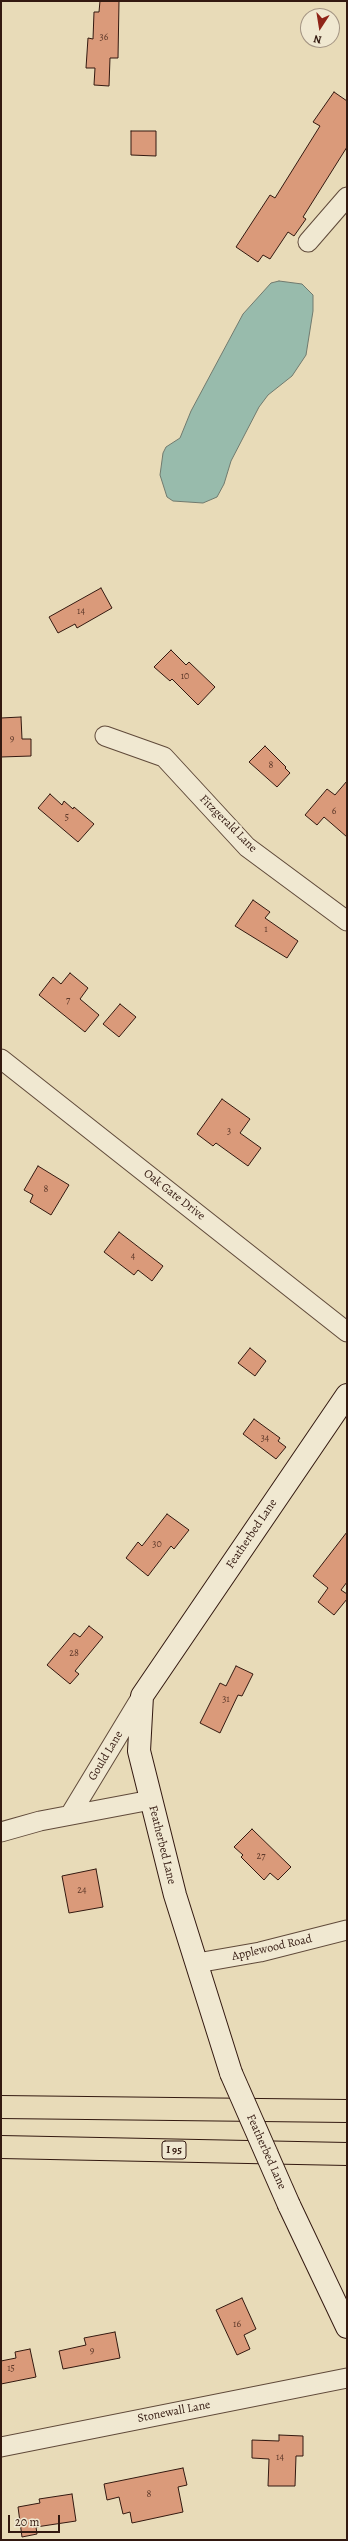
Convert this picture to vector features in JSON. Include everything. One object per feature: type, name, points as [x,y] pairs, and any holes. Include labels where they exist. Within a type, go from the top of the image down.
[{"type":"highway","points":[[1,2106],[347,2111]]},
{"type":"highway","name":"I 95","points":[[1,2147],[347,2154]]},
{"type":"street","points":[[308,242],[347,197]]},
{"type":"street","name":"Fitzgerald Lane","points":[[105,736],[164,758],[248,847],[347,921]]},
{"type":"street","name":"Oak Gate Drive","points":[[1,1059],[347,1332]]},
{"type":"street","name":"Featherbed Lane","points":[[347,1395],[142,1696],[138,1751],[175,1895],[231,2073],[289,2205],[347,2327]]},
{"type":"street","name":"Gould Lane","points":[[70,1815],[142,1696]]},
{"type":"street","points":[[1,1832],[70,1815],[151,1800]]},
{"type":"street","name":"Applewood Road","points":[[197,1963],[260,1952],[347,1930]]},
{"type":"street","name":"Stonewall Lane","points":[[1,2447],[347,2378]]},
{"type":"shaded area","points":[[279,281],[302,284],[313,295],[313,311],[306,355],[292,376],[268,395],[259,407],[231,461],[224,484],[217,497],[203,503],[173,501],[167,497],[160,475],[163,453],[166,447],[180,438],[191,411],[243,314],[271,283]]},
{"type":"building","points":[[100,1],[119,1],[118,58],[110,58],[109,86],[94,85],[95,68],[86,68],[88,38],[93,39],[94,12],[99,12]]},
{"type":"building","points":[[334,92],[347,101],[347,147],[303,217],[306,219],[294,236],[288,232],[270,259],[263,255],[258,262],[236,247],[270,195],[275,198],[320,126],[313,122]]},
{"type":"building","points":[[131,131],[156,131],[156,156],[131,155]]},
{"type":"building","points":[[101,588],[112,608],[77,628],[75,624],[58,633],[49,617]]},
{"type":"building","points":[[171,650],[186,665],[189,662],[215,687],[198,705],[172,679],[170,681],[154,667]]},
{"type":"building","points":[[21,717],[22,739],[31,739],[31,756],[1,757],[1,718]]},
{"type":"building","points":[[265,746],[290,773],[277,787],[249,762]]},
{"type":"building","points":[[347,781],[347,837],[324,817],[317,825],[305,815],[327,789],[335,795]]},
{"type":"building","points":[[50,794],[62,805],[64,801],[73,809],[74,807],[94,824],[78,842],[38,808]]},
{"type":"building","points":[[253,900],[270,912],[265,918],[298,941],[287,958],[235,926]]},
{"type":"building","points":[[70,973],[88,988],[80,999],[99,1015],[85,1032],[39,995],[53,977],[61,984]]},
{"type":"building","points":[[120,1004],[136,1017],[119,1037],[103,1024]]},
{"type":"building","points":[[222,1099],[250,1119],[240,1133],[261,1148],[248,1166],[216,1143],[213,1146],[197,1134]]},
{"type":"building","points":[[38,1166],[69,1185],[51,1215],[30,1202],[33,1195],[24,1190]]},
{"type":"building","points":[[119,1232],[163,1266],[152,1281],[138,1270],[134,1275],[104,1252]]},
{"type":"building","points":[[250,1348],[266,1361],[255,1376],[238,1363]]},
{"type":"building","points":[[254,1419],[280,1438],[278,1441],[286,1447],[276,1459],[243,1434]]},
{"type":"building","points":[[167,1514],[189,1530],[174,1549],[171,1546],[148,1576],[126,1558],[138,1542],[142,1546]]},
{"type":"building","points":[[347,1532],[347,1582],[341,1590],[347,1594],[347,1599],[334,1615],[318,1602],[328,1588],[313,1576]]},
{"type":"building","points":[[89,1626],[103,1637],[75,1671],[79,1674],[70,1684],[47,1665],[74,1633],[80,1637]]},
{"type":"building","points":[[236,1666],[253,1674],[242,1696],[238,1695],[220,1733],[200,1723],[220,1683],[226,1686]]},
{"type":"building","points":[[252,1829],[291,1867],[278,1880],[270,1873],[264,1880],[241,1857],[243,1855],[234,1847]]},
{"type":"building","points":[[96,1869],[103,1907],[69,1913],[62,1876]]},
{"type":"building","points":[[242,2298],[256,2329],[244,2335],[250,2349],[237,2355],[216,2310]]},
{"type":"building","points":[[115,2332],[120,2358],[63,2369],[59,2351],[86,2345],[84,2338]]},
{"type":"building","points":[[30,2349],[36,2377],[1,2384],[1,2361],[16,2358],[15,2352]]},
{"type":"building","points":[[279,2435],[303,2436],[303,2456],[296,2456],[295,2486],[268,2486],[269,2459],[252,2458],[252,2440],[279,2441]]},
{"type":"building","points":[[183,2468],[187,2485],[178,2487],[183,2512],[132,2523],[130,2512],[123,2514],[119,2497],[107,2500],[104,2484]]},
{"type":"building","points":[[72,2494],[76,2521],[36,2527],[37,2534],[22,2537],[18,2507],[40,2503],[39,2499]]}]
